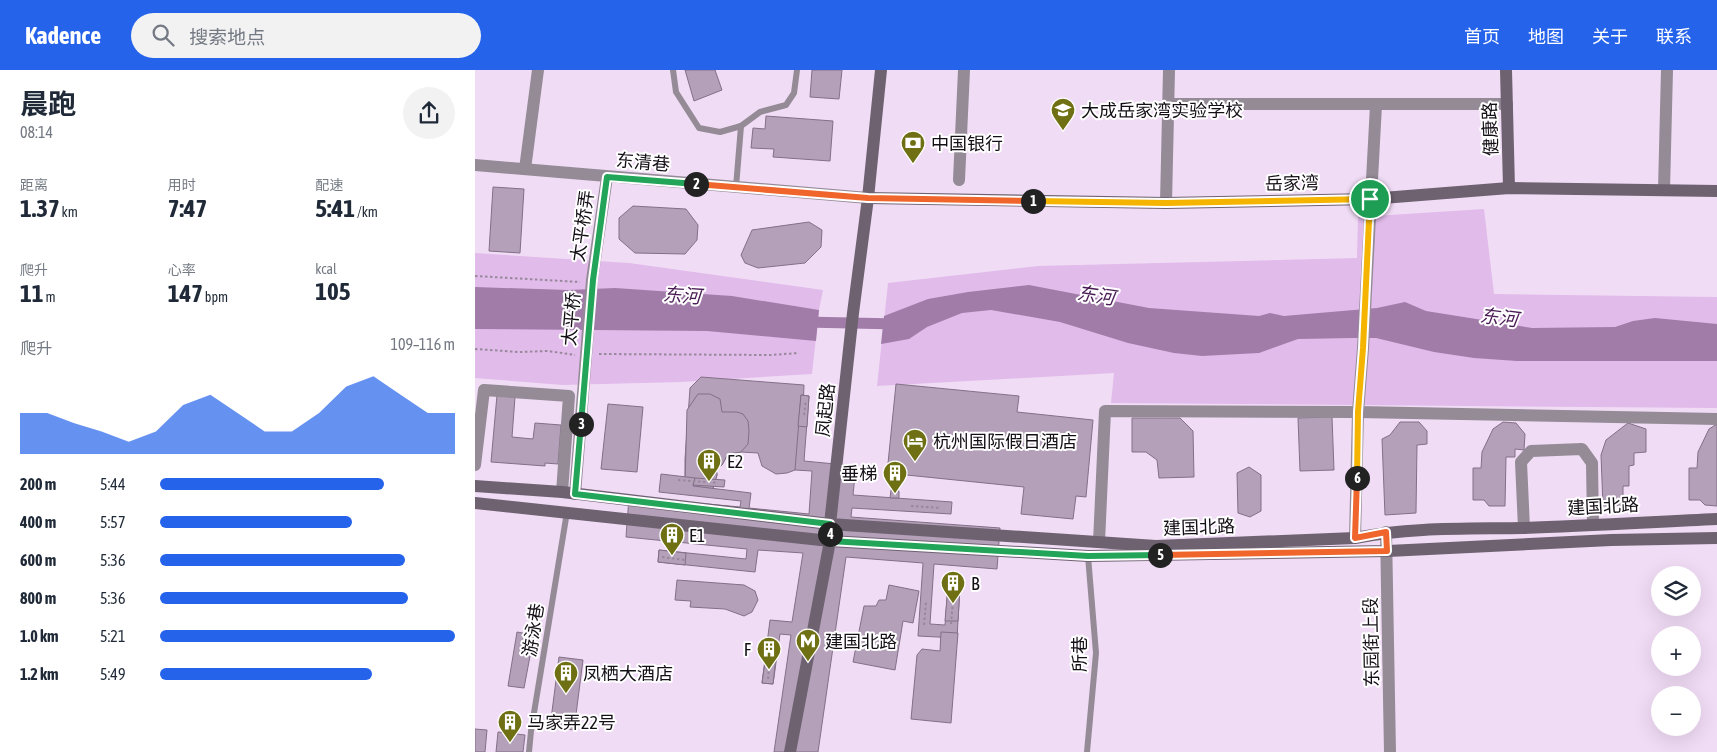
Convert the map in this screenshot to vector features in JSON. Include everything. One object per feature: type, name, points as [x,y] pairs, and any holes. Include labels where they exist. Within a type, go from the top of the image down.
[{"type":"main road","name":"凤起路","points":[[790,752],[830,541],[830,524],[881,70]]},
{"type":"main road","name":"健康路","points":[[1506,70],[1509,188]]},
{"type":"main road","name":"岳家湾","points":[[868,198],[1166,203],[1370,199],[1509,188],[1717,191]]},
{"type":"main road","name":"建国北路","points":[[475,486],[562,492],[830,524],[1156,546],[1355,538],[1386,532],[1444,528],[1524,528],[1717,519]]},
{"type":"main road","name":"建国北路","points":[[475,503],[830,541],[1088,556],[1387,551],[1611,540],[1717,538]]},
{"type":"street","points":[[525,169],[538,70]]},
{"type":"street","points":[[959,180],[964,70]]},
{"type":"street","points":[[1166,203],[1169,70]]},
{"type":"street","points":[[1664,190],[1667,70]]},
{"type":"street","points":[[1168,104],[1507,104]]},
{"type":"street","points":[[1355,538],[1358,412],[1376,105]]},
{"type":"street","name":"东清巷","points":[[475,165],[868,198]]},
{"type":"street","name":"太平桥弄","points":[[593,280],[607,177]]},
{"type":"street","name":"太平桥","points":[[585,361],[593,280]]},
{"type":"street","points":[[575,494],[585,361]]},
{"type":"street","points":[[475,465],[485,390],[569,396],[562,492]]},
{"type":"street","points":[[1099,542],[1105,411],[1358,412],[1717,418]]},
{"type":"street","points":[[1524,528],[1521,462],[1531,451],[1582,449],[1592,463],[1593,524]]},
{"type":"street","name":"东园街上段","points":[[1386,532],[1390,752]]},
{"type":"lane","points":[[673,70],[675,92],[699,128],[720,132],[741,126],[760,112],[786,105],[794,93],[797,70]]},
{"type":"lane","points":[[736,187],[741,126]]},
{"type":"lane","name":"游泳巷","points":[[529,752],[567,512]]},
{"type":"lane","name":"所巷","points":[[1087,752],[1096,653],[1088,556]]},
{"type":"path","points":[[475,276],[578,282],[593,280]]},
{"type":"path","points":[[475,349],[519,352],[549,351],[575,355],[585,361],[601,353],[649,355],[799,353]]},
{"type":"path","points":[[804,415],[805,400]]},
{"type":"path","points":[[678,480],[718,484]]},
{"type":"path","points":[[911,506],[941,508]]},
{"type":"path","points":[[662,557],[685,560]]},
{"type":"path","points":[[951,624],[954,590]]},
{"type":"path","points":[[925,625],[926,602]]},
{"type":"path","points":[[768,680],[769,667]]},
{"type":"shaded area","points":[[1484,209],[1494,294],[1717,297],[1717,408],[1111,403],[1114,373],[877,386],[888,283],[1038,266],[1357,258],[1358,217]]},
{"type":"shaded area","points":[[475,253],[629,263],[823,290],[812,374],[681,382],[563,385],[475,378]]},
{"type":"water","points":[[1029,285],[1149,308],[1259,316],[1270,313],[1284,316],[1377,308],[1405,302],[1426,311],[1532,328],[1615,327],[1633,321],[1655,318],[1717,324],[1717,361],[1517,361],[1474,358],[1434,352],[1376,338],[1298,339],[1259,353],[1202,356],[1174,353],[1128,343],[1060,322],[991,310],[962,313],[927,327],[909,339],[881,344],[884,316],[928,299]]},
{"type":"water","points":[[475,287],[568,290],[615,288],[732,296],[819,310],[816,341],[707,331],[475,329]]},
{"type":"building","points":[[685,70],[715,70],[722,90],[694,101]]},
{"type":"building","points":[[812,70],[842,70],[839,99],[810,97]]},
{"type":"building","points":[[766,116],[833,121],[830,161],[773,157],[774,149],[751,148],[753,128],[765,129]]},
{"type":"building","points":[[493,187],[524,189],[520,253],[489,251]]},
{"type":"building","points":[[633,206],[686,209],[698,225],[697,240],[685,254],[635,253],[619,239],[619,218]]},
{"type":"building","points":[[809,222],[822,230],[821,247],[805,263],[758,268],[745,263],[741,255],[752,230]]},
{"type":"building","points":[[701,377],[804,385],[801,461],[795,470],[776,474],[762,466],[758,453],[741,452],[728,454],[722,465],[716,468],[717,475],[713,488],[708,491],[692,490],[685,484],[690,388]]},
{"type":"building","points":[[896,384],[1019,396],[1017,412],[1093,420],[1086,497],[1076,496],[1073,519],[1021,514],[1024,487],[887,473]]},
{"type":"building","points":[[698,394],[710,394],[720,399],[722,412],[743,414],[748,421],[748,444],[741,452],[728,454],[722,465],[716,468],[717,475],[713,488],[708,491],[692,490],[685,484],[687,410]]},
{"type":"building","points":[[497,395],[515,397],[512,437],[533,439],[535,423],[561,425],[558,464],[545,463],[545,466],[491,462]]},
{"type":"building","name":"建国北路","points":[[801,395],[809,396],[804,461],[856,466],[853,495],[952,502],[951,514],[852,508],[851,517],[1000,528],[997,569],[934,564],[930,624],[945,625],[948,586],[960,586],[957,638],[918,636],[923,563],[846,557],[818,752],[774,752],[791,635],[780,634],[773,684],[762,683],[770,620],[792,622],[803,553],[758,550],[755,572],[658,562],[659,550],[746,559],[747,549],[626,537],[629,497],[740,507],[741,501],[659,492],[661,474],[695,478],[693,486],[751,493],[749,508],[809,514],[812,471],[795,470]]},
{"type":"building","points":[[801,395],[809,396],[807,427],[798,426]]},
{"type":"building","points":[[608,404],[643,407],[637,472],[601,469]]},
{"type":"building","points":[[1332,417],[1334,470],[1300,471],[1298,418]]},
{"type":"building","points":[[1132,418],[1180,418],[1193,431],[1194,477],[1159,478],[1157,460],[1146,452],[1132,452]]},
{"type":"building","points":[[1400,422],[1419,422],[1427,431],[1427,444],[1417,445],[1416,513],[1385,515],[1382,439],[1390,435]]},
{"type":"building","points":[[1503,422],[1516,423],[1525,434],[1524,450],[1515,449],[1515,457],[1506,457],[1505,506],[1489,506],[1484,500],[1473,500],[1473,468],[1481,468],[1482,452],[1493,429]]},
{"type":"building","points":[[1628,423],[1646,429],[1646,452],[1634,453],[1634,465],[1629,466],[1629,486],[1623,486],[1623,505],[1603,506],[1601,455],[1606,440]]},
{"type":"building","points":[[1717,424],[1717,506],[1705,505],[1700,500],[1689,500],[1689,468],[1697,468],[1698,452],[1709,429]]},
{"type":"building","points":[[1249,467],[1261,475],[1261,511],[1250,517],[1238,513],[1237,473]]},
{"type":"building","name":"E2","points":[[695,478],[725,480],[724,487],[693,485]]},
{"type":"building","name":"垂梯","points":[[891,490],[899,491],[899,498],[890,498]]},
{"type":"building","name":"E1","points":[[659,550],[686,553],[685,565],[658,562]]},
{"type":"building","points":[[677,580],[744,585],[755,591],[758,600],[752,612],[744,616],[725,609],[690,607],[691,601],[675,600]]},
{"type":"building","points":[[889,585],[919,591],[913,623],[903,621],[895,670],[853,662],[864,606],[876,606],[879,600],[886,600]]},
{"type":"building","name":"B","points":[[948,586],[960,586],[958,621],[945,621]]},
{"type":"building","points":[[517,632],[534,635],[524,688],[508,686]]},
{"type":"building","points":[[941,632],[958,633],[951,723],[911,719],[917,655],[922,649],[940,651]]},
{"type":"building","name":"F","points":[[766,656],[776,657],[773,684],[762,683]]},
{"type":"building","name":"凤栖大酒店","points":[[559,657],[583,660],[574,730],[550,727]]},
{"type":"building","points":[[475,729],[487,730],[485,752],[475,752]]},
{"type":"building","name":"马家弄22号","points":[[498,732],[525,735],[523,752],[496,752]]},
{"type":"waterway","name":"东河","points":[[804,322],[898,324]]},
{"type":"place","name":"大成岳家湾实验学校","points":[[1063,131]]},
{"type":"place","name":"中国银行","points":[[913,164]]},
{"type":"place","name":"杭州国际假日酒店","points":[[915,462]]},
{"type":"place","name":"E2","points":[[709,482]]},
{"type":"place","name":"垂梯","points":[[895,494]]},
{"type":"place","name":"E1","points":[[672,556]]},
{"type":"place","name":"B","points":[[953,604]]},
{"type":"place","name":"建国北路","points":[[808,662]]},
{"type":"place","name":"F","points":[[769,670]]},
{"type":"place","name":"凤栖大酒店","points":[[566,694]]},
{"type":"place","name":"马家弄22号","points":[[510,743]]},
{"type":"route","points":[[607,177],[868,198],[1166,203],[1370,199],[1358,412],[1355,538],[1386,532],[1387,551],[1088,556],[830,541],[830,524],[575,494],[593,280],[607,177]]}]
